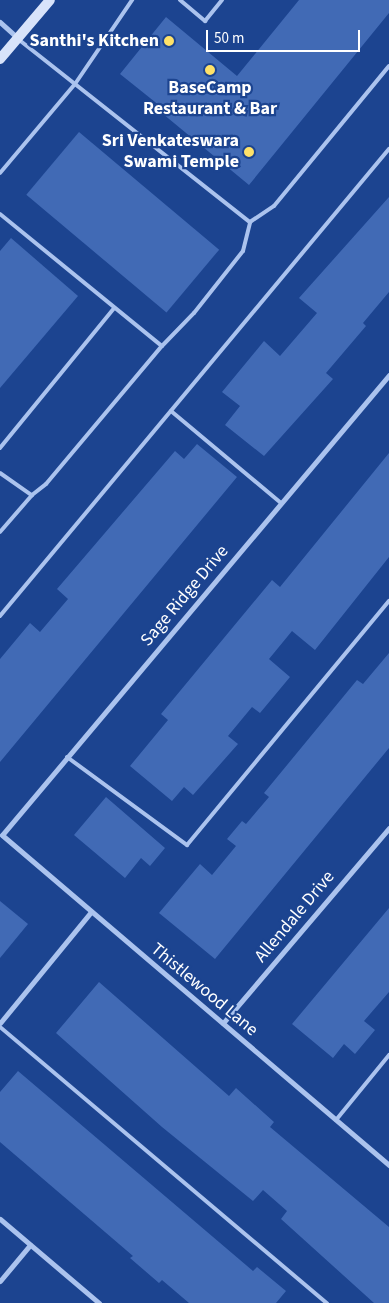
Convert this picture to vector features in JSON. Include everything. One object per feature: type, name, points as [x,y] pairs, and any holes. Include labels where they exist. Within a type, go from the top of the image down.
[{"type":"main road","points":[[0,59],[50,0]]},
{"type":"street","points":[[0,22],[18,38]]},
{"type":"street","name":"Sage Ridge Drive","points":[[2,835],[389,375]]},
{"type":"street","name":"Allendale Drive","points":[[223,1024],[389,828]]},
{"type":"street","name":"Thistlewood Lane","points":[[2,835],[389,1165]]},
{"type":"street","points":[[0,1025],[92,912]]},
{"type":"street","points":[[0,1219],[99,1303]]},
{"type":"street","points":[[0,1281],[30,1245]]},
{"type":"lane","points":[[0,173],[75,84],[132,0]]},
{"type":"lane","points":[[180,0],[205,21],[222,0]]},
{"type":"lane","points":[[18,38],[250,222]]},
{"type":"lane","points":[[0,532],[32,495],[46,484],[162,346],[194,313],[243,251],[250,222],[274,206],[389,66]]},
{"type":"lane","points":[[0,616],[389,149]]},
{"type":"lane","points":[[0,214],[162,346]]},
{"type":"lane","points":[[0,448],[114,308]]},
{"type":"lane","points":[[171,411],[281,503]]},
{"type":"lane","points":[[0,473],[32,495]]},
{"type":"lane","points":[[67,758],[187,845],[389,601]]},
{"type":"lane","points":[[0,1025],[326,1303]]},
{"type":"lane","points":[[336,1120],[389,1055]]},
{"type":"building","points":[[299,0],[389,0],[389,13],[249,185],[157,109],[160,106],[120,74],[166,17],[237,76]]},
{"type":"building","points":[[79,132],[219,250],[166,312],[26,195]]},
{"type":"building","points":[[389,197],[389,292],[363,323],[366,326],[326,373],[333,379],[264,456],[225,425],[240,406],[222,392],[264,341],[280,356],[317,313],[299,298]]},
{"type":"building","points":[[11,238],[78,296],[0,388],[0,251]]},
{"type":"building","points":[[197,444],[237,477],[0,762],[0,659],[30,623],[40,632],[68,599],[57,589],[175,451],[184,459]]},
{"type":"building","points":[[389,453],[389,557],[315,650],[292,631],[269,659],[290,677],[260,713],[252,707],[228,736],[238,744],[193,795],[184,787],[172,801],[130,766],[168,720],[161,714],[272,580],[280,587]]},
{"type":"building","points":[[389,653],[389,748],[215,959],[159,913],[200,864],[212,875],[236,846],[227,839],[242,821],[246,824],[269,797],[264,793],[357,680],[363,684]]},
{"type":"building","points":[[106,797],[165,848],[150,866],[141,858],[125,878],[74,835]]},
{"type":"building","points":[[0,901],[28,924],[0,958]]},
{"type":"building","points":[[389,908],[389,992],[364,1021],[375,1030],[355,1054],[344,1044],[333,1058],[292,1024]]},
{"type":"building","points":[[99,982],[229,1096],[236,1088],[274,1122],[270,1127],[389,1227],[389,1303],[374,1303],[281,1219],[287,1211],[263,1190],[253,1201],[162,1127],[56,1033]]},
{"type":"building","points":[[18,1071],[253,1271],[257,1267],[286,1291],[276,1303],[189,1303],[162,1280],[159,1283],[130,1258],[133,1256],[0,1142],[0,1092]]},
{"type":"place","name":"Santhi's Kitchen","points":[[169,41]]},
{"type":"place","name":"BaseCamp Restaurant & Bar","points":[[210,70]]},
{"type":"place","name":"Sri Venkateswara Swami Temple","points":[[249,152]]}]
